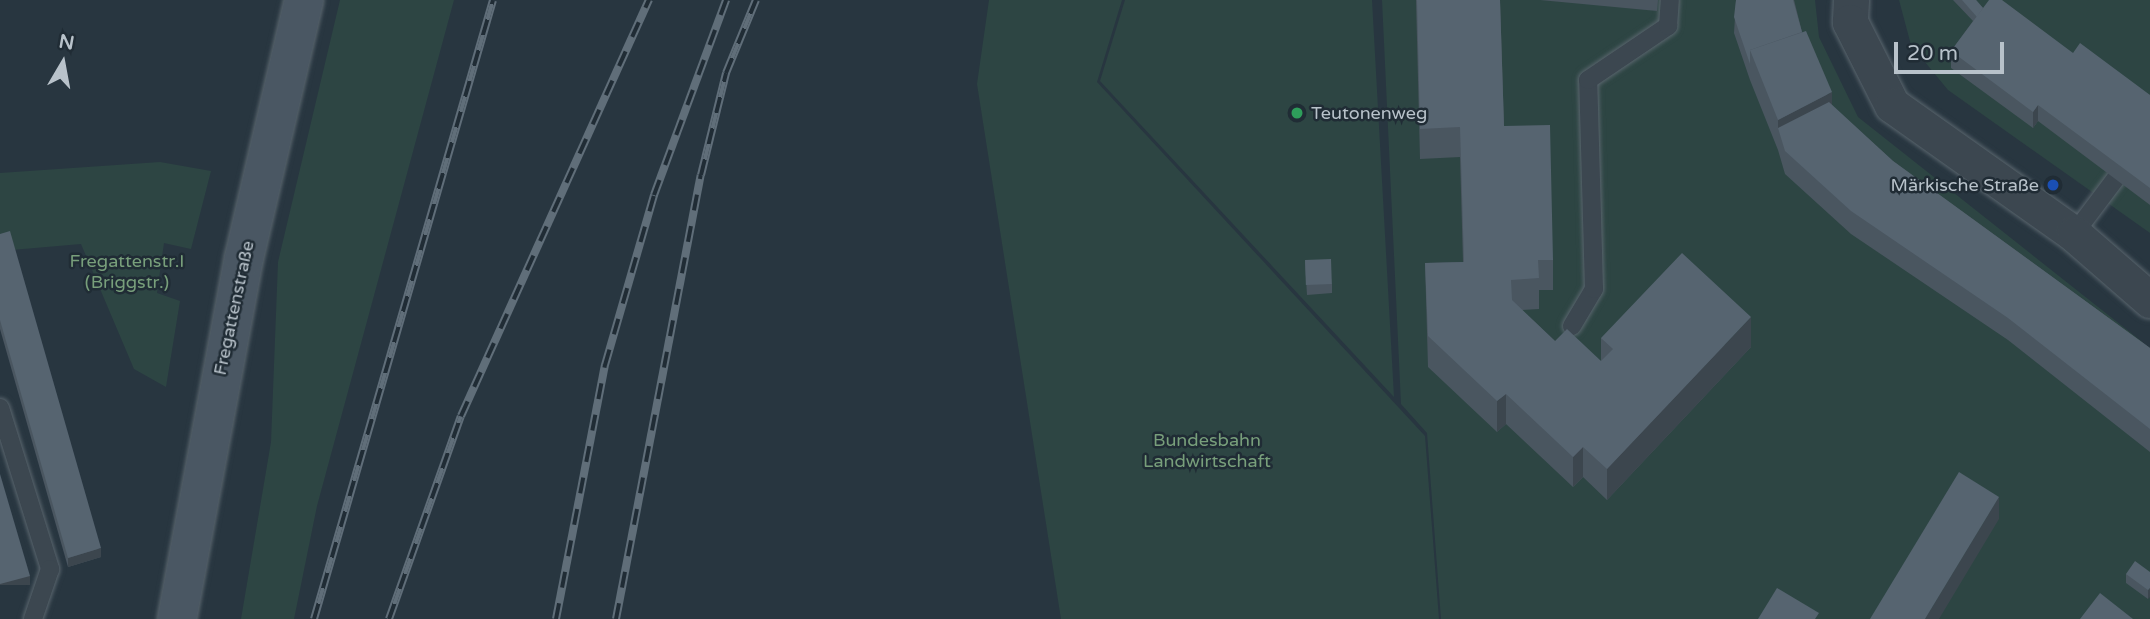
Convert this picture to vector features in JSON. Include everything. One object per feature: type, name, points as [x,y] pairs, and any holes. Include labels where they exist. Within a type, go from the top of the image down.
[{"type":"street","name":"Fregattenstraße","points":[[177,619],[244,258],[304,0]]},
{"type":"street","points":[[1851,0],[1850,22],[1892,105],[2074,234],[2150,300]]},
{"type":"lane","points":[[1573,326],[1594,289],[1588,80],[1668,26],[1670,0]]},
{"type":"lane","points":[[2074,234],[2116,178]]},
{"type":"lane","points":[[0,408],[50,569],[33,619]]},
{"type":"green space","points":[[340,0],[454,0],[317,506],[294,619],[241,619],[271,442],[278,262]]},
{"type":"green space","name":"Bundesbahn Landwirtschaft","points":[[989,0],[1122,0],[1097,82],[1425,436],[1439,619],[1061,619],[977,84]]},
{"type":"green space","points":[[1125,0],[1372,0],[1394,397],[1100,81]]},
{"type":"green space","points":[[1382,0],[1815,0],[1819,37],[1858,117],[2150,348],[2150,619],[1441,619],[1427,433],[1401,404]]},
{"type":"green space","points":[[1899,0],[2150,0],[2150,233],[1948,90],[1911,45]]},
{"type":"green space","name":"Fregattenstr.I (Briggstr.)","points":[[160,162],[211,171],[191,249],[164,243],[157,293],[180,301],[166,387],[134,369],[81,244],[0,251],[0,173]]},
{"type":"building","points":[[1417,0],[1500,0],[1504,126],[1550,125],[1553,260],[1538,260],[1539,278],[1511,280],[1512,300],[1555,341],[1567,329],[1601,361],[1613,349],[1601,338],[1682,253],[1751,317],[1607,469],[1583,447],[1573,457],[1506,394],[1497,401],[1428,336],[1425,263],[1464,262],[1460,127],[1420,129]]},
{"type":"building","points":[[1736,0],[1793,0],[1802,32],[1750,50],[1750,64],[1734,17]]},
{"type":"building","points":[[1962,0],[1976,0],[1983,8],[1977,17]]},
{"type":"building","points":[[1989,0],[2002,0],[2073,53],[2080,43],[2150,95],[2150,188],[2038,105],[2033,112],[1951,51]]},
{"type":"building","points":[[1806,31],[1832,92],[1778,120],[1750,50]]},
{"type":"building","points":[[1829,102],[1893,161],[2150,348],[2150,429],[2008,318],[1851,211],[1785,151],[1778,128]]},
{"type":"building","points":[[10,231],[101,548],[68,558],[0,320],[0,234]]},
{"type":"building","points":[[1331,259],[1332,284],[1306,285],[1305,260]]},
{"type":"building","points":[[1959,472],[1999,497],[1925,619],[1870,619]]},
{"type":"building","points":[[0,474],[30,576],[0,584]]},
{"type":"building","points":[[2135,561],[2150,572],[2148,590],[2126,574]]},
{"type":"building","points":[[1777,588],[1819,613],[1815,619],[1758,619]]},
{"type":"building","points":[[2100,593],[2133,619],[2080,619]]},
{"type":"railway","points":[[314,619],[493,0]]},
{"type":"railway","points":[[389,619],[461,416],[649,0]]},
{"type":"railway","points":[[556,619],[605,365],[654,195],[726,0]]},
{"type":"railway","points":[[616,619],[701,175],[726,73],[756,0]]},
{"type":"place","name":"Teutonenweg","points":[[1297,113]]},
{"type":"place","name":"Märkische Straße","points":[[2053,185]]}]
